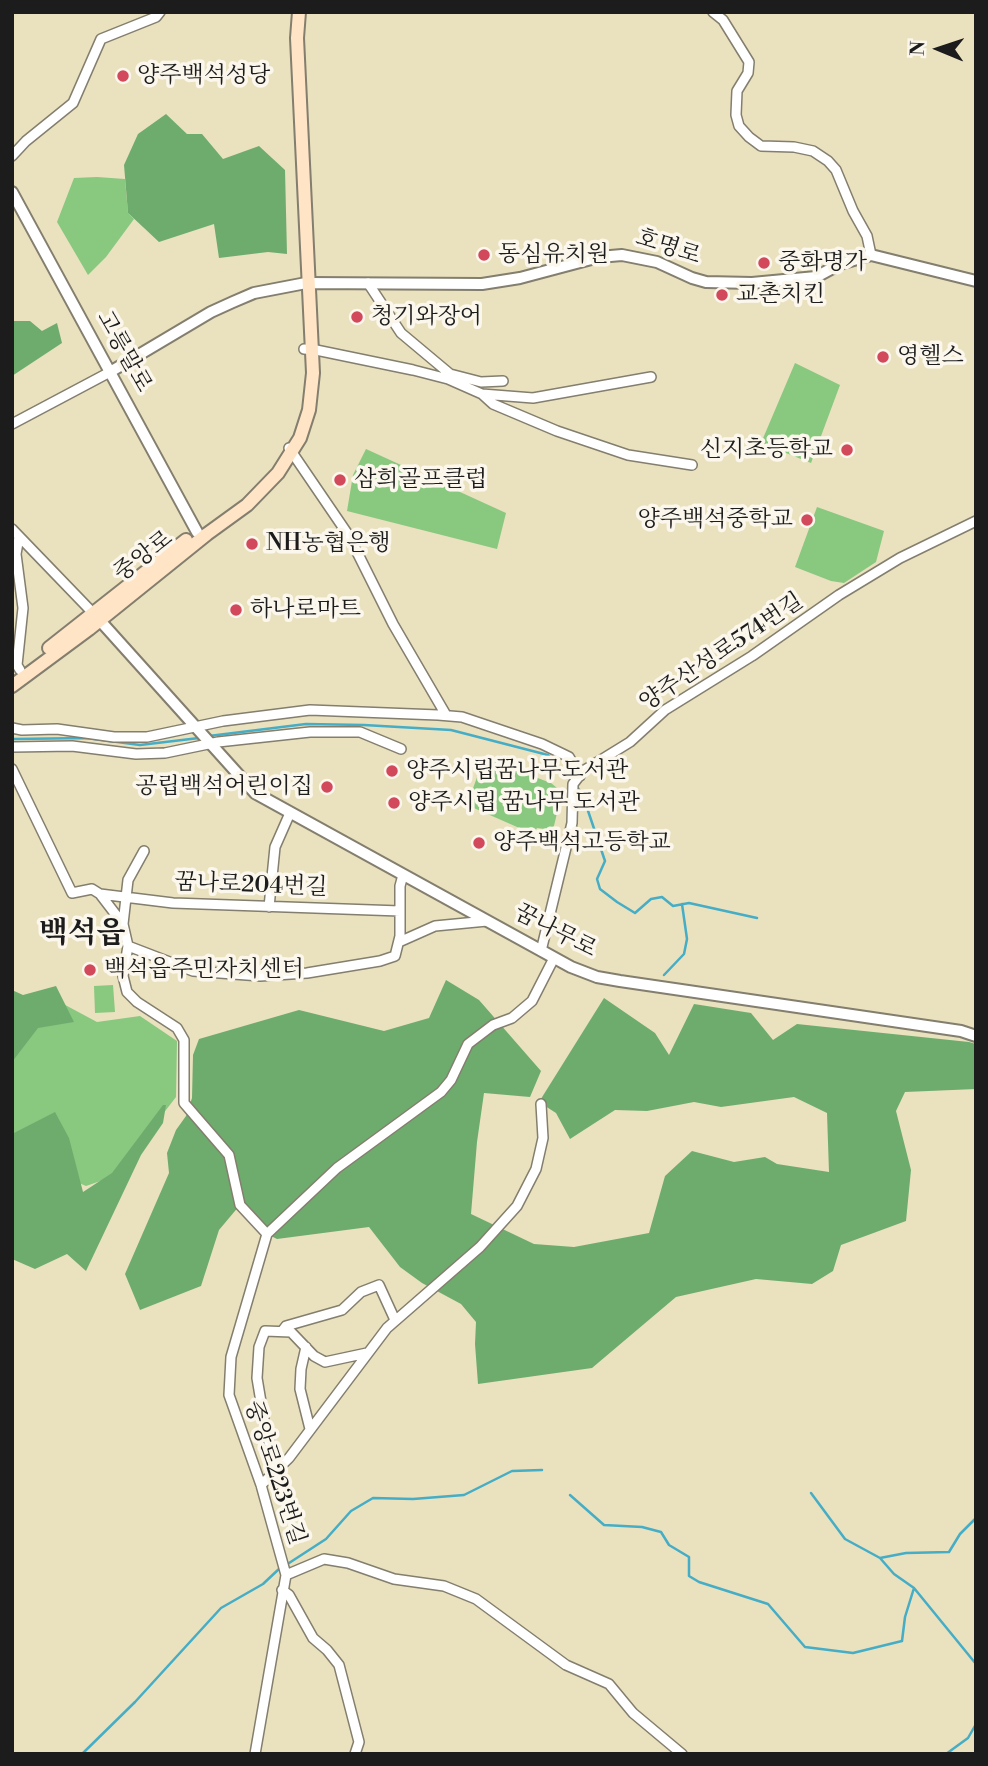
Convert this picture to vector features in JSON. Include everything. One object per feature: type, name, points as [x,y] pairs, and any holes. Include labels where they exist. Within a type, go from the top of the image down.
[{"type":"main road","name":"중앙로","points":[[16,673],[247,505],[278,473],[291,449],[302,408],[308,349],[292,12]]},
{"type":"main road","name":"중앙로","points":[[299,12],[297,38],[306,283]]},
{"type":"main road","name":"중앙로","points":[[12,686],[197,532],[260,485],[291,449]]},
{"type":"street","points":[[12,156],[43,126],[73,103],[101,39],[156,17],[160,12]]},
{"type":"street","points":[[713,12],[723,20],[750,62],[748,73],[737,91],[736,115],[739,126],[749,137],[761,146],[813,151],[828,160],[836,170],[867,236],[871,255],[976,281]]},
{"type":"street","name":"고릉말로","points":[[12,192],[197,532]]},
{"type":"street","points":[[306,226],[315,274],[328,279],[365,283],[401,333],[450,374],[481,382],[503,381]]},
{"type":"street","name":"호명로","points":[[306,283],[482,284],[622,255],[657,262],[706,282],[752,283],[816,277],[840,264],[871,255]]},
{"type":"street","points":[[12,424],[233,302],[254,293],[306,283]]},
{"type":"street","points":[[308,349],[448,379],[482,394],[493,404],[557,431],[628,455],[692,465]]},
{"type":"street","points":[[482,394],[533,398],[651,377]]},
{"type":"street","points":[[291,449],[349,536],[393,624],[446,715]]},
{"type":"street","name":"양주산성로574번길","points":[[576,780],[630,742],[665,710],[752,656],[839,595],[900,558],[976,521]]},
{"type":"street","points":[[16,533],[96,617],[194,727]]},
{"type":"street","points":[[16,533],[23,608],[16,673]]},
{"type":"street","points":[[12,728],[57,729],[114,737],[147,737],[223,721],[310,710],[463,717],[542,744],[569,757],[576,780],[572,823],[541,951]]},
{"type":"street","name":"꿈나무로","points":[[194,727],[255,793],[541,951],[590,974],[620,981],[961,1031],[976,1036]]},
{"type":"street","points":[[12,747],[72,746],[136,754],[165,753],[210,743],[310,732],[360,732],[401,749]]},
{"type":"street","points":[[12,769],[72,893],[92,889],[100,894],[123,924]]},
{"type":"street","points":[[269,907],[275,847],[290,813]]},
{"type":"street","points":[[144,851],[128,880],[123,924],[128,946],[123,976],[127,992],[137,1002],[177,1028],[184,1040],[184,1103],[229,1155],[240,1205],[267,1234],[338,1168],[441,1092],[451,1080],[468,1044],[493,1025],[512,1018],[532,1001],[554,958]]},
{"type":"street","points":[[128,946],[194,971],[260,976],[307,973],[380,961],[395,956],[399,942],[400,886],[403,875]]},
{"type":"street","name":"꿈나로204번길","points":[[100,894],[173,903],[400,911]]},
{"type":"street","points":[[399,942],[435,926],[487,921]]},
{"type":"street","points":[[261,1485],[289,1458],[395,1320],[480,1247],[517,1206],[536,1169],[543,1138],[541,1104]]},
{"type":"street","name":"중앙로223번길","points":[[255,1754],[286,1573],[261,1485],[229,1395],[231,1357],[267,1234]]},
{"type":"street","points":[[283,1330],[286,1326],[342,1310],[361,1292],[379,1286],[395,1320]]},
{"type":"street","points":[[277,1469],[266,1432],[257,1378],[259,1347],[265,1331],[291,1332],[314,1356],[325,1362],[368,1353]]},
{"type":"street","points":[[306,1348],[300,1389],[310,1429]]},
{"type":"street","points":[[286,1573],[324,1559],[348,1563],[394,1579],[444,1586],[476,1599],[566,1665],[609,1684],[633,1713],[682,1754]]},
{"type":"street","points":[[282,1590],[289,1595],[313,1638],[339,1665],[359,1742],[355,1754]]},
{"type":"green space","points":[[166,114],[187,134],[202,134],[223,159],[259,146],[285,170],[287,254],[268,252],[219,258],[214,224],[159,242],[128,213],[124,165],[138,134]]},
{"type":"green space","points":[[74,178],[125,179],[128,213],[134,219],[106,257],[88,275],[57,222]]},
{"type":"green space","points":[[12,321],[30,321],[42,331],[57,323],[62,343],[12,376]]},
{"type":"green space","points":[[795,363],[840,385],[811,463],[761,443]]},
{"type":"green space","points":[[366,449],[506,513],[497,549],[347,511],[353,475]]},
{"type":"green space","points":[[817,507],[884,531],[876,562],[844,583],[831,581],[795,567]]},
{"type":"green space","points":[[484,758],[551,783],[562,792],[553,830],[537,828],[533,834],[467,805]]},
{"type":"green space","points":[[446,980],[479,1000],[541,1071],[530,1097],[484,1093],[471,1214],[534,1244],[574,1247],[649,1233],[665,1176],[692,1151],[734,1162],[765,1157],[777,1164],[829,1172],[827,1113],[794,1097],[721,1107],[694,1102],[647,1111],[615,1110],[570,1139],[556,1113],[539,1102],[604,998],[655,1033],[669,1055],[694,1004],[751,1013],[773,1040],[797,1024],[969,1042],[976,1044],[976,1089],[905,1092],[896,1111],[911,1170],[906,1221],[841,1245],[833,1271],[812,1284],[756,1279],[676,1297],[592,1368],[478,1384],[476,1322],[461,1304],[422,1283],[400,1267],[369,1227],[277,1239],[267,1234],[240,1205],[219,1230],[201,1286],[140,1310],[125,1274],[169,1173],[167,1153],[192,1098],[193,1055],[199,1039],[299,1010],[384,1031],[429,1018]]},
{"type":"green space","points":[[113,985],[115,1012],[95,1013],[94,986]]},
{"type":"green space","points":[[56,986],[74,1022],[38,1028],[12,1062],[12,990],[23,995]]},
{"type":"green space","points":[[12,993],[19,997],[54,999],[97,1022],[140,1016],[177,1041],[176,1097],[115,1176],[86,1186],[65,1177],[12,1164]]},
{"type":"green space","points":[[163,1105],[166,1105],[163,1123],[141,1155],[86,1271],[67,1254],[35,1269],[12,1259],[12,1134],[55,1112],[69,1138],[83,1192],[112,1173]]},
{"type":"waterway","points":[[209,736],[306,724],[451,730],[548,755],[572,780]]},
{"type":"waterway","points":[[14,739],[87,738],[140,745],[199,738]]},
{"type":"waterway","points":[[576,785],[583,796],[605,861],[597,879],[600,889],[617,902],[635,913],[651,899],[662,897],[673,906],[689,903],[757,918]]},
{"type":"waterway","points":[[664,975],[684,954],[687,939],[682,904]]},
{"type":"waterway","points":[[286,1565],[326,1539],[351,1511],[373,1498],[413,1499],[464,1495],[512,1471],[542,1470]]},
{"type":"waterway","points":[[811,1493],[845,1539],[880,1558],[906,1553],[949,1552],[960,1534],[976,1518]]},
{"type":"waterway","points":[[570,1495],[604,1525],[642,1527],[661,1532],[669,1545],[689,1557],[689,1576],[699,1582],[768,1604],[805,1647],[853,1653],[902,1641],[905,1617],[914,1588],[894,1574],[880,1558]]},
{"type":"waterway","points":[[82,1754],[135,1702],[221,1608],[263,1584],[280,1568]]},
{"type":"waterway","points":[[914,1588],[976,1664]]},
{"type":"waterway","points":[[946,1754],[968,1738],[976,1724]]},
{"type":"place","name":"양주백석성당","points":[[123,76]]},
{"type":"place","name":"동심유치원","points":[[484,255]]},
{"type":"place","name":"중화명가","points":[[764,263]]},
{"type":"place","name":"교촌치킨","points":[[722,295]]},
{"type":"place","name":"청기와장어","points":[[357,317]]},
{"type":"place","name":"영헬스","points":[[883,357]]},
{"type":"place","name":"신지초등학교","points":[[847,450]]},
{"type":"place","name":"삼희골프클럽","points":[[340,480]]},
{"type":"place","name":"양주백석중학교","points":[[807,520]]},
{"type":"place","name":"NH농협은행","points":[[252,544]]},
{"type":"place","name":"하나로마트","points":[[236,610]]},
{"type":"place","name":"양주시립꿈나무도서관","points":[[392,771]]},
{"type":"place","name":"공립백석어린이집","points":[[327,787]]},
{"type":"place","name":"양주시립 꿈나무 도서관","points":[[394,803]]},
{"type":"place","name":"양주백석고등학교","points":[[479,843]]},
{"type":"place","name":"백석읍주민자치센터","points":[[90,970]]},
{"type":"district","name":"백석읍","points":[[82,935]]}]
